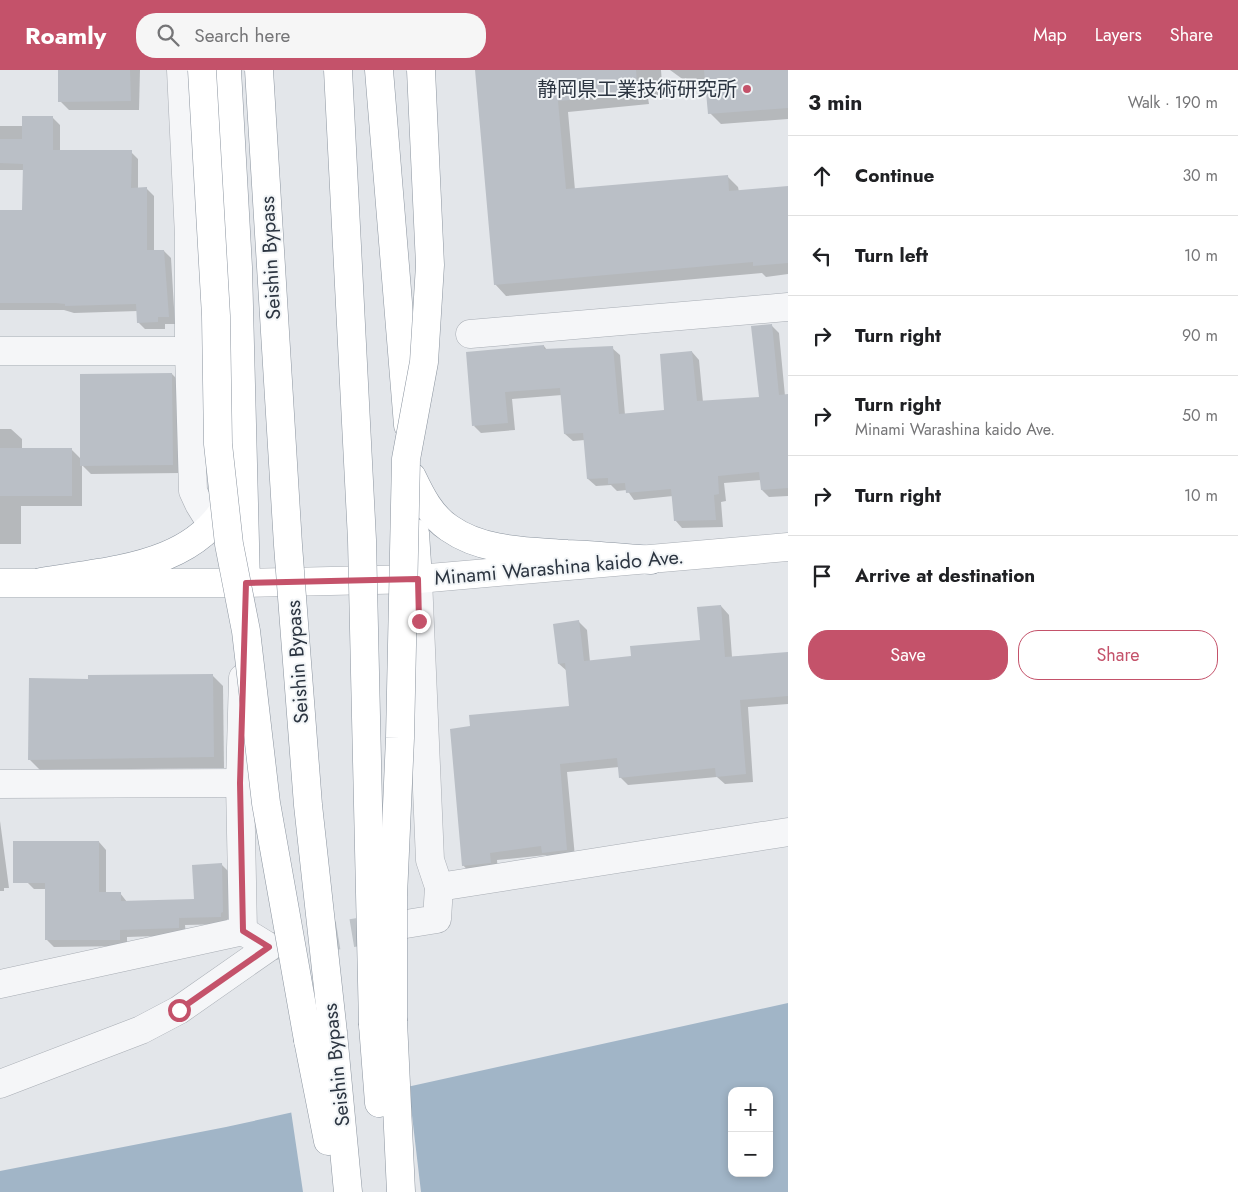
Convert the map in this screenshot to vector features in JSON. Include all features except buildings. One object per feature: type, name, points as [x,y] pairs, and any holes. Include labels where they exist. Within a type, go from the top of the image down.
[{"type":"main road","points":[[202,70],[216,316],[218,444],[228,535],[246,631],[266,803],[308,1040],[338,1192]]},
{"type":"main road","points":[[227,70],[238,267],[246,583]]},
{"type":"main road","name":"Seishin Bypass","points":[[259,70],[288,545],[308,805],[348,1192]]},
{"type":"main road","name":"Seishin Bypass","points":[[338,70],[362,540],[373,1025],[388,1192]]},
{"type":"main road","points":[[379,70],[412,477],[418,579]]},
{"type":"main road","points":[[401,1192],[393,1021],[393,896],[400,738],[406,459],[424,362],[430,265],[421,70]]},
{"type":"main road","points":[[41,582],[140,565],[167,557],[191,543],[212,525],[230,500],[242,470]]},
{"type":"main road","points":[[412,477],[420,496],[433,513],[450,529],[479,543],[512,550],[651,560]]},
{"type":"main road","name":"Minami Warashina kaido Ave.","points":[[0,583],[246,583],[418,579],[788,547]]},
{"type":"street","points":[[181,70],[189,236],[189,351],[193,491],[198,504],[212,525]]},
{"type":"street","points":[[470,334],[788,307]]},
{"type":"street","points":[[0,351],[189,351]]},
{"type":"street","points":[[406,924],[437,919],[439,887],[430,860],[418,579]]},
{"type":"street","points":[[243,931],[240,783],[246,583]]},
{"type":"street","points":[[0,784],[240,783]]},
{"type":"street","points":[[439,887],[788,832]]},
{"type":"street","points":[[0,984],[243,931],[269,947],[179,1010],[141,1030],[0,1084]]},
{"type":"water","points":[[788,1003],[788,1192],[0,1192],[0,1171],[226,1127]]},
{"type":"pier","points":[[410,1084],[421,1192],[303,1192],[291,1111]]},
{"type":"tunnel","points":[[269,947],[394,926]]},
{"type":"place","name":"静岡県工業技術研究所","points":[[747,89]]},
{"type":"route","points":[[179,1010],[213,989],[269,947],[243,931],[240,783],[246,583],[418,579],[419,621]]}]
